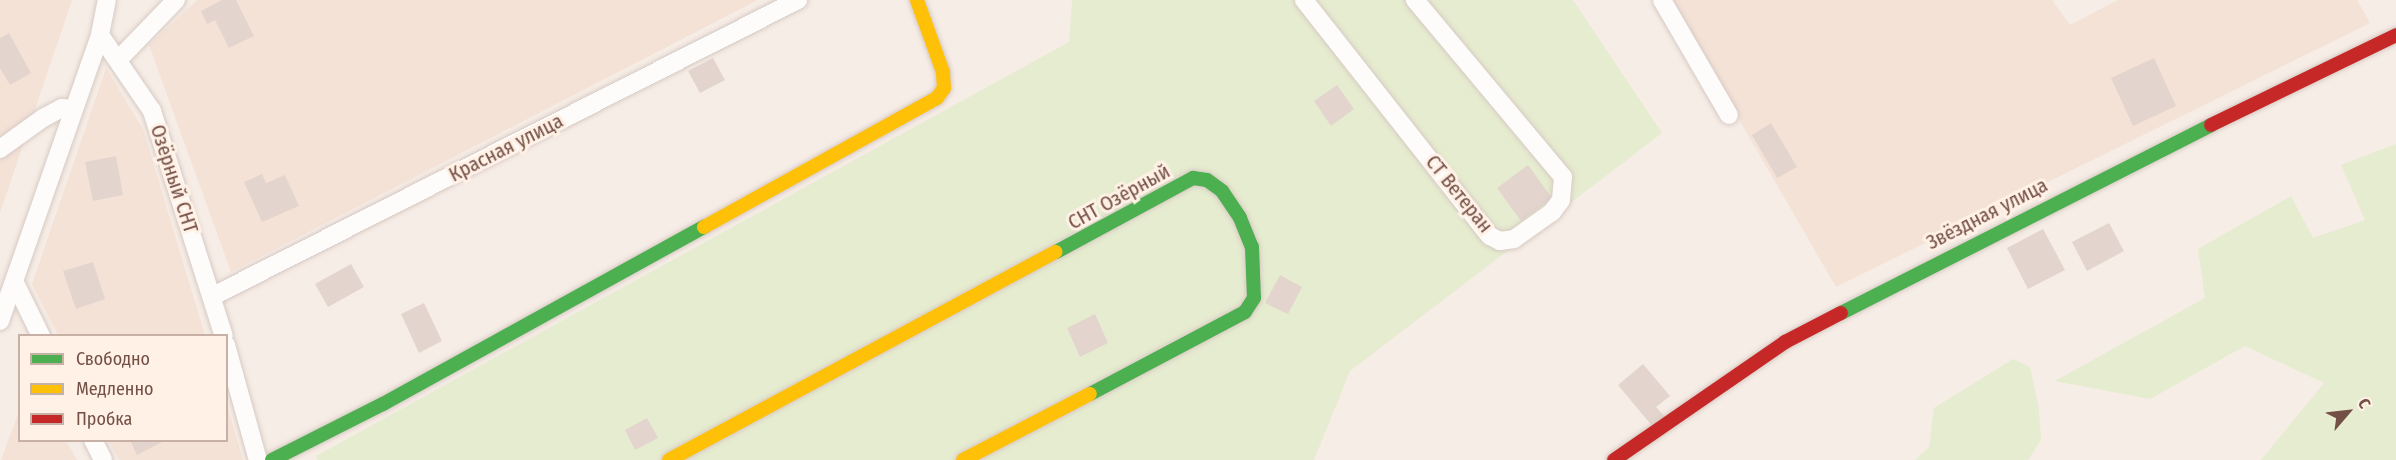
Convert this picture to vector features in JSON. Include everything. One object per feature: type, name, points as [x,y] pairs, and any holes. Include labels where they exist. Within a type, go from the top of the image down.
[{"type":"street","points":[[0,321],[100,35],[107,0]]},
{"type":"street","points":[[119,59],[176,0]]},
{"type":"street","name":"Красная улица","points":[[213,296],[798,0]]},
{"type":"street","points":[[272,460],[383,404],[937,98],[944,88],[943,72],[917,0]]},
{"type":"street","name":"СТ Ветеран","points":[[1304,0],[1490,236],[1500,242],[1514,239],[1552,212],[1561,200],[1563,177],[1415,0]]},
{"type":"street","points":[[1662,0],[1730,115]]},
{"type":"street","name":"Озёрный СНТ","points":[[100,35],[119,59],[152,111],[223,334]]},
{"type":"street","name":"Звёздная улица","points":[[1614,460],[1785,342],[1988,235],[2396,35]]},
{"type":"street","points":[[0,149],[43,118],[63,108],[74,109]]},
{"type":"street","name":"СНТ Озёрный","points":[[669,460],[1192,178],[1207,180],[1222,191],[1240,218],[1252,247],[1254,298],[1245,312],[963,460]]},
{"type":"street","points":[[15,283],[40,334]]},
{"type":"street","points":[[228,352],[258,460]]},
{"type":"street","points":[[94,442],[103,460]]},
{"type":"shaded area","points":[[0,0],[72,0],[0,213]]},
{"type":"shaded area","points":[[197,0],[758,0],[231,272],[149,45]]},
{"type":"shaded area","points":[[1670,0],[2052,0],[2070,25],[2118,0],[2357,0],[2370,23],[1836,287]]},
{"type":"shaded area","points":[[106,68],[143,129],[205,334],[57,334],[32,284]]},
{"type":"shaded area","points":[[228,409],[243,460],[119,460],[110,442],[228,442]]},
{"type":"shaded area","points":[[18,414],[18,442],[67,442],[77,460],[1,460]]},
{"type":"green space","points":[[1072,0],[1573,0],[1662,133],[1350,371],[1314,460],[318,460],[316,456],[1069,42]]},
{"type":"green space","points":[[2396,144],[2396,460],[2261,460],[2324,383],[2245,346],[2150,399],[2055,381],[2205,298],[2198,249],[2291,196],[2313,238],[2365,220],[2341,165]]},
{"type":"green space","points":[[2013,359],[2030,367],[2039,409],[2041,440],[2028,460],[1915,460],[1929,447],[1934,408]]},
{"type":"building","points":[[222,0],[236,0],[254,36],[229,48],[215,20],[207,24],[201,11]]},
{"type":"building","points":[[9,33],[31,73],[10,85],[0,68],[0,38]]},
{"type":"building","points":[[713,58],[725,80],[700,93],[688,71]]},
{"type":"building","points":[[2154,58],[2176,106],[2133,126],[2111,78]]},
{"type":"building","points":[[1337,85],[1354,109],[1331,126],[1314,101]]},
{"type":"building","points":[[1771,123],[1797,167],[1777,178],[1752,135]]},
{"type":"building","points":[[116,156],[123,195],[93,201],[85,162]]},
{"type":"building","points":[[1528,165],[1552,198],[1521,221],[1497,188]]},
{"type":"building","points":[[262,174],[266,183],[285,175],[299,206],[262,222],[244,182]]},
{"type":"building","points":[[2109,223],[2124,251],[2087,271],[2072,242]]},
{"type":"building","points":[[2043,229],[2065,270],[2028,289],[2007,248]]},
{"type":"building","points":[[93,262],[105,299],[76,309],[63,271]]},
{"type":"building","points":[[351,264],[364,287],[328,307],[315,284]]},
{"type":"building","points":[[1280,275],[1302,287],[1288,314],[1265,303]]},
{"type":"building","points":[[424,303],[442,341],[419,353],[401,314]]},
{"type":"building","points":[[1095,314],[1108,343],[1080,357],[1067,328]]},
{"type":"building","points":[[1643,364],[1670,396],[1656,407],[1665,417],[1653,427],[1618,385]]},
{"type":"building","points":[[647,418],[658,438],[635,450],[625,430]]},
{"type":"building","points":[[131,442],[162,442],[137,455]]},
{"type":"traffic: fast","points":[[1841,313],[2211,125]]},
{"type":"traffic: fast","points":[[1056,252],[1193,178],[1207,180],[1222,191],[1240,218],[1252,247],[1254,298],[1245,312],[1090,394]]},
{"type":"traffic: fast","points":[[272,460],[383,404],[704,227]]},
{"type":"traffic: slow","points":[[704,227],[937,98],[944,88],[943,72],[917,0]]},
{"type":"traffic: slow","points":[[669,460],[1056,252]]},
{"type":"traffic: slow","points":[[963,460],[1090,394]]},
{"type":"traffic: jam","points":[[2211,125],[2396,35]]},
{"type":"traffic: jam","points":[[1614,460],[1785,342],[1841,313]]}]
